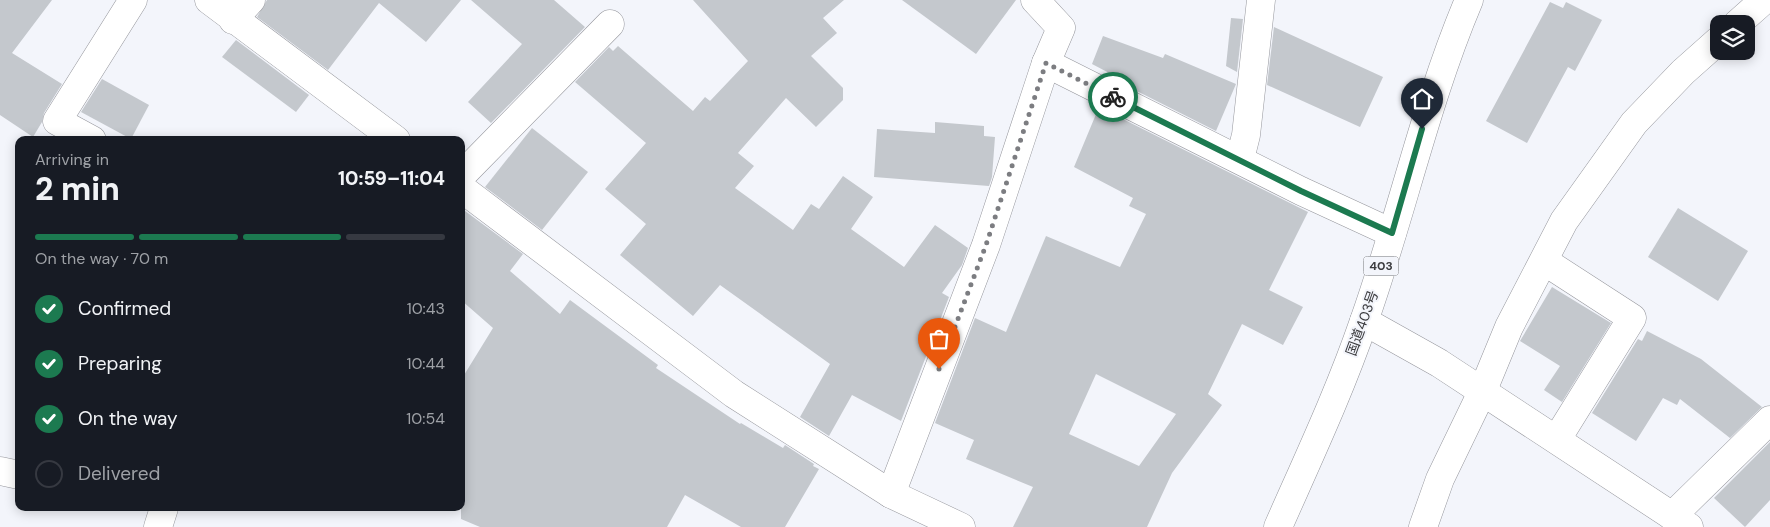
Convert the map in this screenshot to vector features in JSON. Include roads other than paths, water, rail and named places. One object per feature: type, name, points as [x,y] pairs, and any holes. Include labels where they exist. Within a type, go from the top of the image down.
[{"type":"main road","points":[[85,136],[57,121],[133,0]]},
{"type":"main road","points":[[209,0],[242,10],[391,136]]},
{"type":"main road","points":[[892,494],[986,245],[1046,63],[1061,28],[1035,0]]},
{"type":"main road","points":[[1240,159],[1246,135],[1261,0]]},
{"type":"main road","name":"国道403号","points":[[1278,527],[1317,439],[1364,321],[1422,129],[1455,33],[1469,0]]},
{"type":"main road","points":[[1747,15],[1764,0]]},
{"type":"main road","points":[[465,172],[610,24]]},
{"type":"main road","points":[[1423,527],[1440,480],[1483,390],[1509,327],[1564,221],[1634,123],[1683,72],[1710,48]]},
{"type":"main road","points":[[1046,63],[1301,191],[1392,233]]},
{"type":"main road","points":[[465,191],[734,394],[892,494],[960,527]]},
{"type":"main road","points":[[1544,261],[1632,318],[1556,440]]},
{"type":"main road","points":[[1364,321],[1440,363],[1483,390],[1681,522],[1770,420]]},
{"type":"main road","points":[[0,471],[15,474]]},
{"type":"main road","points":[[158,527],[163,511]]}]
